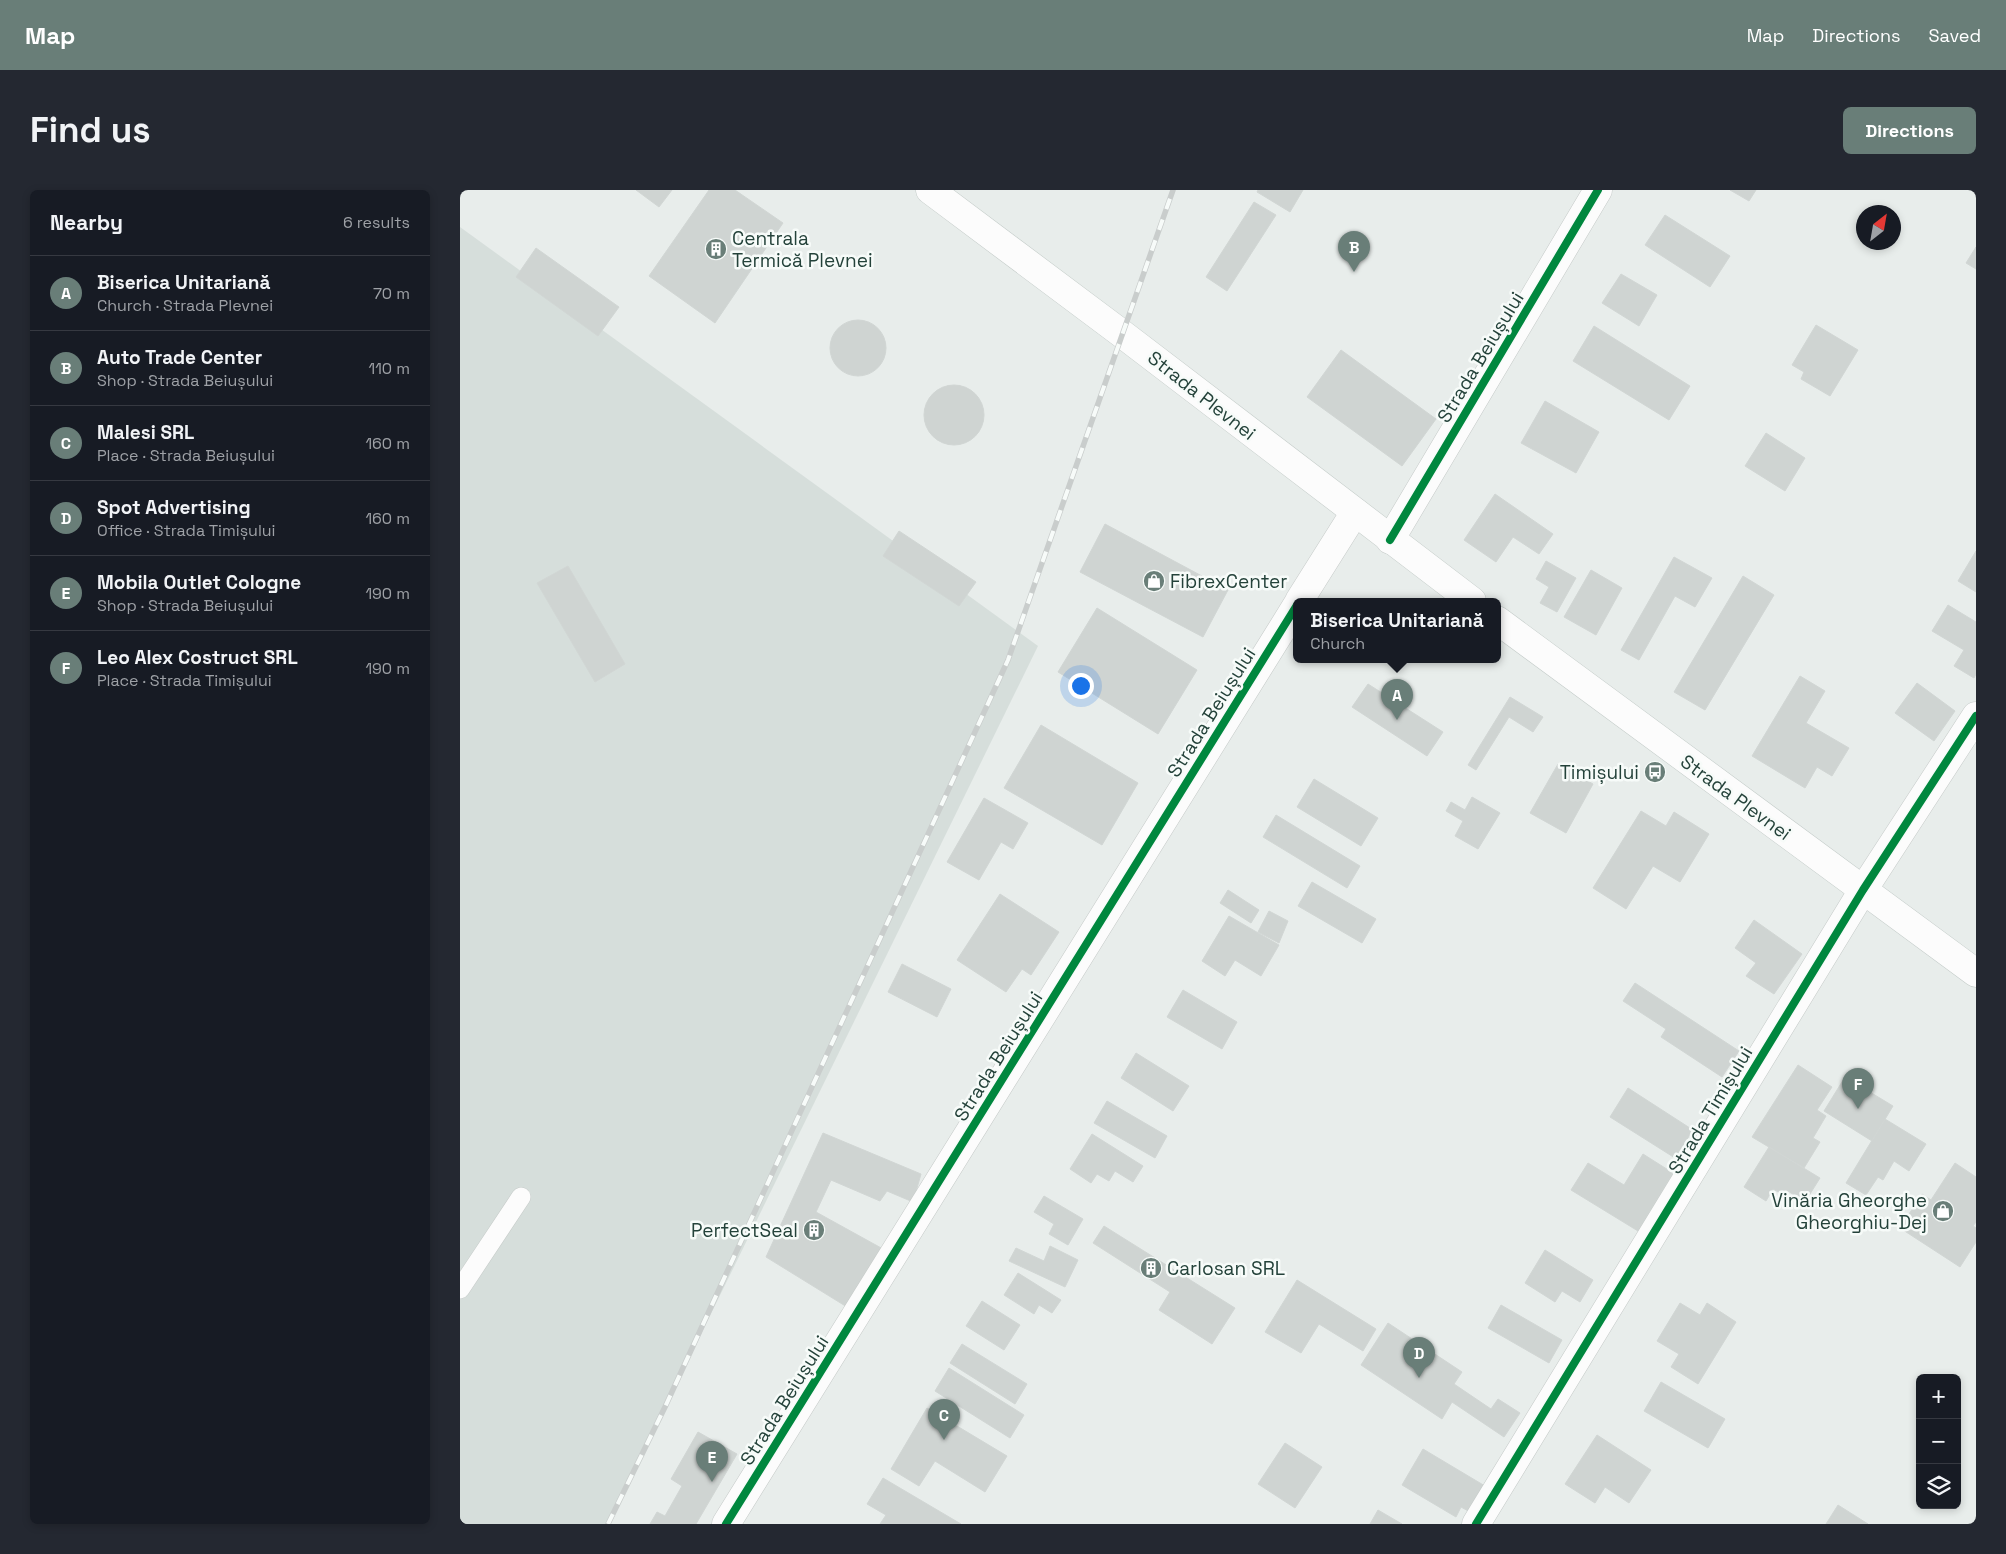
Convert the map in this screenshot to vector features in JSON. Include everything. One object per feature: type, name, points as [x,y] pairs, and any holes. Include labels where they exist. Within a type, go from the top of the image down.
[{"type":"street","name":"Strada Plevnei","points":[[930,190],[1122,333],[1468,598]]},
{"type":"street","name":"Strada Beiușului","points":[[1390,540],[1598,190]]},
{"type":"street","points":[[1301,598],[1355,512]]},
{"type":"street","name":"Strada Beiușului","points":[[726,1524],[1293,611]]},
{"type":"street","name":"Strada Plevnei","points":[[1501,623],[1976,973]]},
{"type":"street","name":"Strada Timișului","points":[[1476,1524],[1864,890],[1976,716]]},
{"type":"lane","points":[[460,1289],[521,1197]]},
{"type":"shaded area","points":[[460,227],[1038,646],[608,1524],[460,1524]]},
{"type":"building","points":[[636,190],[672,190],[659,207]]},
{"type":"building","name":"Centrala Termică Plevnei","points":[[709,190],[735,190],[783,223],[715,323],[649,276]]},
{"type":"building","points":[[1258,190],[1303,190],[1290,212],[1257,192]]},
{"type":"building","points":[[1730,190],[1756,190],[1749,201]]},
{"type":"building","points":[[1254,202],[1276,215],[1227,291],[1206,277]]},
{"type":"building","points":[[1665,215],[1730,256],[1710,287],[1645,245]]},
{"type":"building","points":[[1976,247],[1976,269],[1966,263]]},
{"type":"building","points":[[536,248],[619,307],[598,336],[516,277]]},
{"type":"building","points":[[1621,274],[1657,295],[1639,326],[1602,303]]},
{"type":"building","points":[[858,320],[869,322],[878,328],[884,337],[886,348],[884,359],[878,368],[869,374],[858,376],[847,374],[838,368],[832,359],[830,348],[832,337],[838,328],[847,322]]},
{"type":"building","points":[[1816,325],[1858,350],[1830,396],[1801,379],[1804,372],[1792,365]]},
{"type":"building","points":[[1594,326],[1690,386],[1669,420],[1573,361]]},
{"type":"building","points":[[1341,350],[1436,419],[1402,466],[1307,397]]},
{"type":"building","points":[[948,385],[960,385],[976,393],[982,403],[984,415],[982,427],[976,437],[960,445],[948,445],[932,437],[924,421],[924,409],[932,393]]},
{"type":"building","points":[[1545,401],[1599,432],[1576,473],[1521,443]]},
{"type":"building","points":[[1766,433],[1805,458],[1785,491],[1745,466]]},
{"type":"building","points":[[1495,494],[1553,534],[1539,554],[1513,537],[1496,562],[1464,540]]},
{"type":"building","name":"FibrexCenter","points":[[1105,524],[1228,590],[1203,637],[1080,572]]},
{"type":"building","points":[[899,531],[976,582],[959,606],[883,556]]},
{"type":"building","points":[[1976,551],[1976,592],[1958,581]]},
{"type":"building","points":[[1674,557],[1712,578],[1695,607],[1675,596],[1639,660],[1621,650]]},
{"type":"building","points":[[1546,561],[1576,578],[1557,612],[1540,603],[1549,587],[1536,579]]},
{"type":"building","points":[[568,566],[625,664],[595,682],[537,583]]},
{"type":"building","points":[[1591,570],[1622,588],[1596,635],[1564,617]]},
{"type":"building","points":[[1743,576],[1774,595],[1705,710],[1674,692]]},
{"type":"building","points":[[1948,605],[1976,622],[1976,674],[1974,678],[1954,666],[1964,650],[1932,631]]},
{"type":"building","points":[[1097,608],[1197,670],[1158,734],[1058,672]]},
{"type":"building","points":[[1800,676],[1825,691],[1806,723],[1849,748],[1832,776],[1817,767],[1805,788],[1752,756]]},
{"type":"building","points":[[1917,683],[1955,711],[1934,741],[1895,713]]},
{"type":"building","points":[[1368,684],[1443,732],[1427,756],[1352,707]]},
{"type":"building","points":[[1510,697],[1543,717],[1533,732],[1509,717],[1476,770],[1468,765]]},
{"type":"building","points":[[1041,725],[1138,783],[1102,845],[1004,788]]},
{"type":"building","points":[[1558,764],[1593,784],[1566,833],[1530,813]]},
{"type":"building","points":[[1314,779],[1378,818],[1361,846],[1297,807]]},
{"type":"building","points":[[1472,797],[1500,813],[1478,849],[1455,836],[1463,821],[1446,811],[1451,802],[1465,810]]},
{"type":"building","points":[[984,798],[1028,823],[1013,849],[1001,842],[979,880],[947,862]]},
{"type":"building","points":[[1641,811],[1666,826],[1674,812],[1709,834],[1680,882],[1653,866],[1626,909],[1593,888]]},
{"type":"building","points":[[1276,815],[1360,866],[1347,888],[1263,837]]},
{"type":"building","points":[[1312,882],[1376,919],[1362,943],[1298,906]]},
{"type":"building","points":[[1228,890],[1259,910],[1251,923],[1220,903]]},
{"type":"building","points":[[1000,894],[1059,932],[1031,975],[1022,969],[1006,992],[957,960]]},
{"type":"building","points":[[1269,911],[1288,921],[1279,943],[1258,932]]},
{"type":"building","points":[[1229,916],[1279,945],[1261,976],[1235,960],[1225,976],[1202,961]]},
{"type":"building","points":[[1754,920],[1802,954],[1774,994],[1746,976],[1756,963],[1735,948]]},
{"type":"building","points":[[902,964],[951,989],[937,1017],[888,992]]},
{"type":"building","points":[[1635,983],[1739,1051],[1722,1077],[1661,1037],[1666,1029],[1623,1001]]},
{"type":"building","points":[[1183,990],[1237,1022],[1222,1049],[1167,1017]]},
{"type":"building","points":[[1136,1053],[1189,1086],[1173,1111],[1121,1078]]},
{"type":"building","points":[[1798,1065],[1832,1087],[1817,1110],[1826,1116],[1813,1138],[1820,1142],[1804,1168],[1752,1137]]},
{"type":"building","points":[[1845,1077],[1893,1106],[1872,1141],[1824,1111]]},
{"type":"building","points":[[1628,1088],[1693,1130],[1675,1158],[1610,1117]]},
{"type":"building","points":[[1107,1101],[1167,1136],[1155,1158],[1094,1123]]},
{"type":"building","points":[[1885,1119],[1926,1144],[1909,1171],[1894,1161],[1883,1180],[1878,1177],[1866,1195],[1846,1183]]},
{"type":"building","name":"PerfectSeal","points":[[823,1133],[921,1174],[913,1202],[887,1191],[880,1201],[831,1180],[816,1212],[883,1249],[847,1307],[766,1257]]},
{"type":"building","points":[[1092,1134],[1143,1166],[1133,1182],[1115,1171],[1109,1181],[1097,1174],[1091,1183],[1070,1169]]},
{"type":"building","points":[[1769,1147],[1820,1178],[1805,1202],[1788,1191],[1785,1196],[1773,1189],[1766,1201],[1744,1187]]},
{"type":"building","points":[[1643,1154],[1673,1173],[1638,1231],[1571,1190],[1588,1163],[1624,1185]]},
{"type":"building","name":"Vinăria Gheorghe Gheorghiu-Dej","points":[[1955,1163],[1976,1177],[1976,1222],[1973,1226],[1976,1228],[1976,1242],[1960,1267],[1900,1228],[1922,1194],[1931,1200]]},
{"type":"building","points":[[1044,1196],[1083,1219],[1068,1245],[1049,1234],[1054,1224],[1034,1212]]},
{"type":"building","name":"Carlosan SRL","points":[[1104,1226],[1235,1308],[1212,1344],[1159,1310],[1170,1292],[1093,1243]]},
{"type":"building","points":[[1050,1246],[1078,1260],[1065,1287],[1009,1261],[1016,1248],[1044,1261]]},
{"type":"building","points":[[1545,1250],[1593,1280],[1580,1302],[1562,1291],[1555,1302],[1525,1283]]},
{"type":"building","points":[[1018,1273],[1061,1300],[1052,1313],[1039,1305],[1034,1314],[1004,1295]]},
{"type":"building","points":[[1297,1280],[1376,1329],[1363,1351],[1319,1324],[1301,1353],[1265,1332]]},
{"type":"building","points":[[982,1301],[1020,1325],[1004,1350],[966,1326]]},
{"type":"building","points":[[1680,1303],[1700,1315],[1707,1303],[1736,1322],[1698,1384],[1671,1367],[1679,1354],[1657,1341]]},
{"type":"building","points":[[1501,1305],[1562,1340],[1549,1363],[1488,1328]]},
{"type":"building","points":[[1388,1323],[1462,1372],[1454,1384],[1491,1409],[1498,1399],[1520,1413],[1504,1437],[1452,1402],[1442,1419],[1361,1365]]},
{"type":"building","points":[[962,1344],[1027,1384],[1015,1404],[950,1363]]},
{"type":"building","points":[[949,1368],[1024,1415],[1010,1438],[935,1391]]},
{"type":"building","points":[[1661,1382],[1725,1419],[1708,1448],[1644,1411]]},
{"type":"building","points":[[927,1408],[1007,1456],[985,1492],[935,1461],[919,1486],[891,1469]]},
{"type":"building","points":[[698,1432],[737,1454],[696,1524],[650,1524],[657,1512],[665,1516],[682,1486],[671,1479]]},
{"type":"building","points":[[1597,1435],[1651,1470],[1629,1503],[1605,1487],[1595,1503],[1565,1484]]},
{"type":"building","points":[[1285,1443],[1322,1467],[1295,1508],[1258,1484]]},
{"type":"building","points":[[1423,1449],[1485,1486],[1470,1512],[1461,1507],[1456,1517],[1402,1485]]},
{"type":"building","points":[[883,1478],[961,1524],[880,1524],[886,1515],[867,1504]]},
{"type":"building","points":[[1838,1505],[1868,1524],[1826,1524]]},
{"type":"building","points":[[1378,1510],[1402,1524],[1370,1524]]},
{"type":"railway","points":[[608,1524],[665,1407],[1008,660],[1173,190]]},
{"type":"cycle path","points":[[1390,540],[1598,190]]},
{"type":"cycle path","points":[[726,1524],[1293,611]]},
{"type":"cycle path","points":[[1476,1524],[1863,890],[1976,716]]},
{"type":"place","name":"Centrala Termică Plevnei","points":[[716,249]]},
{"type":"place","name":"Auto Trade Center","points":[[1354,272]]},
{"type":"place","name":"FibrexCenter","points":[[1154,581]]},
{"type":"place","name":"Biserica Unitariană","points":[[1397,720]]},
{"type":"place","name":"Timișului","points":[[1655,772]]},
{"type":"place","name":"Leo Alex Costruct SRL","points":[[1858,1109]]},
{"type":"place","name":"Vinăria Gheorghe Gheorghiu-Dej","points":[[1943,1211]]},
{"type":"place","name":"PerfectSeal","points":[[814,1230]]},
{"type":"place","name":"Carlosan SRL","points":[[1151,1268]]},
{"type":"place","name":"Spot Advertising","points":[[1419,1378]]},
{"type":"place","name":"Malesi SRL","points":[[944,1440]]},
{"type":"place","name":"Mobila Outlet Cologne","points":[[712,1482]]}]
